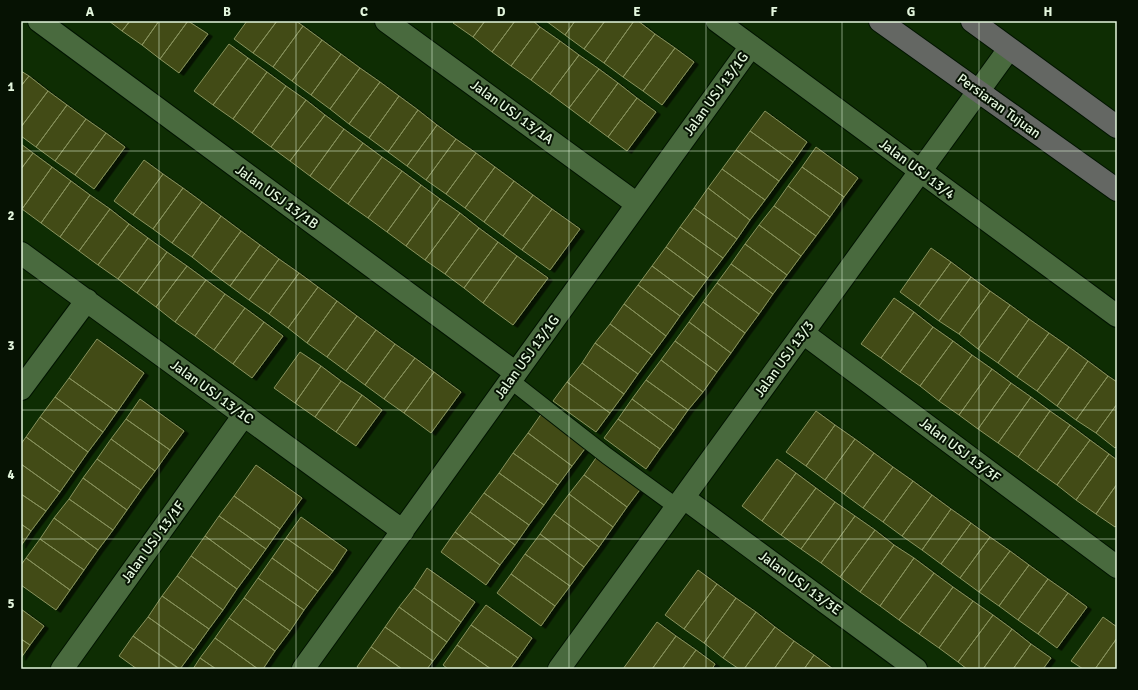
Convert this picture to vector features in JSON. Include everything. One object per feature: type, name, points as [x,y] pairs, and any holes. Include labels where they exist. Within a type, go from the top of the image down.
[{"type":"main road","name":"Persiaran Tujuan","points":[[880,21],[1117,190]]},
{"type":"main road","points":[[972,21],[1117,127]]},
{"type":"street","name":"Jalan USJ 13/1B","points":[[39,21],[513,376]]},
{"type":"street","name":"Jalan USJ 13/1A","points":[[386,21],[637,204]]},
{"type":"street","name":"Jalan USJ 13/4","points":[[717,21],[1117,316]]},
{"type":"street","name":"Jalan USJ 13/1G","points":[[303,669],[751,46]]},
{"type":"street","name":"Jalan USJ 13/3","points":[[565,667],[681,502],[1009,49]]},
{"type":"street","name":"Jalan USJ 13/1C","points":[[21,253],[402,531]]},
{"type":"street","points":[[21,389],[87,300]]},
{"type":"street","name":"Jalan USJ 13/3F","points":[[803,333],[1117,567]]},
{"type":"street","name":"Jalan USJ 13/1F","points":[[62,669],[244,415]]},
{"type":"street","name":"Jalan USJ 13/3E","points":[[681,502],[916,669]]},
{"type":"lane","points":[[513,376],[608,456],[681,502]]},
{"type":"building","points":[[109,21],[130,21],[122,31]]},
{"type":"building","points":[[130,21],[159,21],[142,45],[122,31]]},
{"type":"building","points":[[159,21],[188,21],[160,59],[142,45]]},
{"type":"building","points":[[188,21],[208,34],[179,73],[160,59]]},
{"type":"building","points":[[247,21],[277,21],[253,53],[234,39]]},
{"type":"building","points":[[277,21],[296,21],[303,26],[273,67],[253,53]]},
{"type":"building","points":[[455,21],[485,21],[473,37],[453,23]]},
{"type":"building","points":[[485,21],[515,21],[492,52],[473,37]]},
{"type":"building","points":[[515,21],[533,21],[540,27],[511,66],[492,52]]},
{"type":"building","points":[[546,21],[575,21],[565,35]]},
{"type":"building","points":[[575,21],[605,21],[584,49],[565,35]]},
{"type":"building","points":[[605,21],[634,21],[604,63],[584,49]]},
{"type":"building","points":[[634,21],[638,21],[655,34],[623,77],[604,63]]},
{"type":"building","points":[[303,26],[322,40],[292,81],[273,67]]},
{"type":"building","points":[[540,27],[560,41],[531,80],[511,66]]},
{"type":"building","points":[[655,34],[675,48],[643,91],[623,77]]},
{"type":"building","points":[[322,40],[341,54],[311,95],[292,81]]},
{"type":"building","points":[[560,41],[579,55],[550,94],[531,80]]},
{"type":"building","points":[[229,44],[248,58],[213,105],[194,91]]},
{"type":"building","points":[[675,48],[694,62],[662,105],[643,91]]},
{"type":"building","points":[[341,54],[360,68],[330,109],[311,95]]},
{"type":"building","points":[[579,55],[599,69],[569,108],[550,94]]},
{"type":"building","points":[[248,58],[267,72],[233,119],[213,105]]},
{"type":"building","points":[[360,68],[380,82],[349,124],[330,109]]},
{"type":"building","points":[[599,69],[618,83],[589,123],[569,108]]},
{"type":"building","points":[[21,71],[29,76],[21,86]]},
{"type":"building","points":[[267,72],[286,86],[252,133],[233,119]]},
{"type":"building","points":[[29,76],[48,91],[21,127],[21,86]]},
{"type":"building","points":[[380,82],[399,96],[369,138],[349,124]]},
{"type":"building","points":[[618,83],[637,98],[608,137],[589,123]]},
{"type":"building","points":[[286,86],[306,100],[271,147],[252,133]]},
{"type":"building","points":[[48,91],[67,105],[36,147],[21,136],[21,127]]},
{"type":"building","points":[[399,96],[418,110],[388,152],[369,138]]},
{"type":"building","points":[[637,98],[656,112],[627,151],[608,137]]},
{"type":"building","points":[[306,100],[325,115],[290,161],[271,147]]},
{"type":"building","points":[[67,105],[86,119],[55,161],[36,147]]},
{"type":"building","points":[[418,110],[437,125],[407,166],[388,152]]},
{"type":"building","points":[[765,111],[807,142],[793,162],[750,131]]},
{"type":"building","points":[[325,115],[344,129],[310,176],[290,161]]},
{"type":"building","points":[[86,119],[106,133],[75,175],[55,161]]},
{"type":"building","points":[[437,125],[456,139],[426,180],[407,166]]},
{"type":"building","points":[[344,129],[363,143],[329,190],[310,176]]},
{"type":"building","points":[[750,131],[793,162],[779,181],[736,150]]},
{"type":"building","points":[[106,133],[125,147],[94,189],[75,175]]},
{"type":"building","points":[[456,139],[476,153],[446,194],[426,180]]},
{"type":"building","points":[[363,143],[382,157],[348,204],[329,190]]},
{"type":"building","points":[[21,144],[33,153],[21,169]]},
{"type":"building","points":[[816,147],[858,178],[844,197],[802,167]]},
{"type":"building","points":[[736,150],[779,181],[765,200],[722,169]]},
{"type":"building","points":[[33,153],[52,167],[22,209],[21,169]]},
{"type":"building","points":[[476,153],[495,167],[465,208],[446,194]]},
{"type":"building","points":[[382,157],[402,171],[368,218],[348,204]]},
{"type":"building","points":[[144,160],[163,174],[133,215],[114,201]]},
{"type":"building","points":[[52,167],[71,181],[41,223],[22,209]]},
{"type":"building","points":[[495,167],[514,181],[484,222],[465,208]]},
{"type":"building","points":[[802,167],[844,197],[830,217],[788,186]]},
{"type":"building","points":[[722,169],[765,200],[750,220],[708,188]]},
{"type":"building","points":[[402,171],[421,185],[387,232],[368,218]]},
{"type":"building","points":[[163,174],[183,188],[153,229],[133,215]]},
{"type":"building","points":[[71,181],[90,195],[60,237],[41,223]]},
{"type":"building","points":[[514,181],[533,195],[503,236],[484,222]]},
{"type":"building","points":[[421,185],[440,199],[406,246],[387,232]]},
{"type":"building","points":[[788,186],[830,217],[816,236],[774,206]]},
{"type":"building","points":[[183,188],[202,202],[172,243],[153,229]]},
{"type":"building","points":[[708,188],[750,220],[737,239],[694,208]]},
{"type":"building","points":[[90,195],[110,209],[79,251],[60,237]]},
{"type":"building","points":[[533,195],[552,209],[522,250],[503,236]]},
{"type":"building","points":[[440,199],[460,213],[425,260],[406,246]]},
{"type":"building","points":[[202,202],[221,216],[192,257],[172,243]]},
{"type":"building","points":[[774,206],[816,236],[801,256],[759,225]]},
{"type":"building","points":[[694,208],[737,239],[723,258],[680,227]]},
{"type":"building","points":[[110,209],[129,224],[98,265],[79,251]]},
{"type":"building","points":[[552,209],[580,229],[550,270],[522,250]]},
{"type":"building","points":[[460,213],[479,228],[445,274],[425,260]]},
{"type":"building","points":[[221,216],[241,231],[211,272],[192,257]]},
{"type":"building","points":[[129,224],[148,238],[118,279],[98,265]]},
{"type":"building","points":[[759,225],[801,256],[787,275],[745,244]]},
{"type":"building","points":[[680,227],[723,258],[708,278],[666,247]]},
{"type":"building","points":[[479,228],[498,242],[464,288],[445,274]]},
{"type":"building","points":[[241,231],[260,245],[230,286],[211,272]]},
{"type":"building","points":[[148,238],[167,252],[137,293],[118,279]]},
{"type":"building","points":[[498,242],[517,256],[483,303],[464,288]]},
{"type":"building","points":[[745,244],[787,275],[773,294],[731,264]]},
{"type":"building","points":[[260,245],[279,259],[249,300],[230,286]]},
{"type":"building","points":[[666,247],[708,278],[694,297],[652,266]]},
{"type":"building","points":[[931,248],[951,262],[919,306],[900,292]]},
{"type":"building","points":[[167,252],[187,266],[156,307],[137,293]]},
{"type":"building","points":[[517,256],[548,278],[513,325],[483,303]]},
{"type":"building","points":[[279,259],[299,273],[269,314],[249,300]]},
{"type":"building","points":[[951,262],[971,277],[939,321],[919,306]]},
{"type":"building","points":[[731,264],[773,294],[759,314],[717,283]]},
{"type":"building","points":[[187,266],[206,280],[175,322],[156,307]]},
{"type":"building","points":[[652,266],[694,297],[680,316],[638,285]]},
{"type":"building","points":[[299,273],[318,287],[288,328],[269,314]]},
{"type":"building","points":[[971,277],[990,291],[959,334],[939,321]]},
{"type":"building","points":[[206,280],[225,294],[195,336],[175,322]]},
{"type":"building","points":[[717,283],[759,314],[745,333],[703,302]]},
{"type":"building","points":[[638,285],[680,316],[666,336],[624,304]]},
{"type":"building","points":[[318,287],[337,301],[307,343],[288,328]]},
{"type":"building","points":[[990,291],[1010,305],[978,349],[959,334]]},
{"type":"building","points":[[225,294],[245,308],[214,350],[195,336]]},
{"type":"building","points":[[894,298],[914,312],[881,358],[861,344]]},
{"type":"building","points":[[337,301],[357,316],[327,357],[307,343]]},
{"type":"building","points":[[703,302],[745,333],[731,353],[689,322]]},
{"type":"building","points":[[624,304],[666,336],[652,355],[610,324]]},
{"type":"building","points":[[1010,305],[1029,319],[998,363],[978,349]]},
{"type":"building","points":[[245,308],[264,322],[233,364],[214,350]]},
{"type":"building","points":[[914,312],[933,327],[900,372],[881,358]]},
{"type":"building","points":[[357,316],[376,330],[346,371],[327,357]]},
{"type":"building","points":[[1029,319],[1049,333],[1017,377],[998,363]]},
{"type":"building","points":[[264,322],[283,336],[252,378],[233,364]]},
{"type":"building","points":[[689,322],[731,353],[717,372],[675,341]]},
{"type":"building","points":[[610,324],[652,355],[638,374],[595,343]]},
{"type":"building","points":[[933,327],[953,341],[920,386],[900,372]]},
{"type":"building","points":[[376,330],[395,344],[365,385],[346,371]]},
{"type":"building","points":[[1049,333],[1069,347],[1037,391],[1017,377]]},
{"type":"building","points":[[97,339],[144,373],[117,412],[69,378]]},
{"type":"building","points":[[675,341],[717,372],[703,392],[661,360]]},
{"type":"building","points":[[953,341],[972,355],[939,401],[920,386]]},
{"type":"building","points":[[595,343],[638,374],[624,394],[582,363]]},
{"type":"building","points":[[395,344],[415,358],[384,399],[365,385]]},
{"type":"building","points":[[1069,347],[1088,361],[1057,406],[1037,391]]},
{"type":"building","points":[[300,352],[321,366],[295,403],[274,388]]},
{"type":"building","points":[[972,355],[992,369],[959,415],[939,401]]},
{"type":"building","points":[[415,358],[434,372],[404,413],[384,399]]},
{"type":"building","points":[[661,360],[703,392],[688,410],[646,380]]},
{"type":"building","points":[[1088,361],[1108,376],[1076,420],[1057,406]]},
{"type":"building","points":[[582,363],[624,394],[610,413],[567,382]]},
{"type":"building","points":[[321,366],[341,381],[315,417],[295,403]]},
{"type":"building","points":[[992,369],[1011,383],[978,429],[959,415]]},
{"type":"building","points":[[434,372],[461,392],[431,433],[404,413]]},
{"type":"building","points":[[1108,376],[1117,382],[1117,404],[1096,433],[1076,420]]},
{"type":"building","points":[[69,378],[117,412],[103,432],[55,397]]},
{"type":"building","points":[[646,380],[688,410],[674,430],[632,399]]},
{"type":"building","points":[[341,381],[362,395],[336,432],[315,417]]},
{"type":"building","points":[[567,382],[610,413],[596,432],[553,401]]},
{"type":"building","points":[[1011,383],[1031,397],[998,443],[978,429]]},
{"type":"building","points":[[362,395],[382,410],[356,446],[336,432]]},
{"type":"building","points":[[55,397],[103,432],[88,452],[40,417]]},
{"type":"building","points":[[1031,397],[1050,411],[1018,457],[998,443]]},
{"type":"building","points":[[140,399],[184,431],[170,450],[126,419]]},
{"type":"building","points":[[632,399],[674,430],[660,449],[618,419]]},
{"type":"building","points":[[1117,404],[1117,446],[1115,448],[1096,433]]},
{"type":"building","points":[[816,411],[835,425],[806,466],[786,452]]},
{"type":"building","points":[[1050,411],[1070,425],[1037,471],[1018,457]]},
{"type":"building","points":[[542,413],[587,446],[572,466],[528,433]]},
{"type":"building","points":[[40,417],[88,452],[74,472],[26,437]]},
{"type":"building","points":[[126,419],[170,450],[155,471],[111,439]]},
{"type":"building","points":[[618,419],[660,449],[646,469],[604,438]]},
{"type":"building","points":[[835,425],[855,439],[825,480],[806,466]]},
{"type":"building","points":[[1070,425],[1090,440],[1057,485],[1037,471]]},
{"type":"building","points":[[528,433],[572,466],[558,485],[513,453]]},
{"type":"building","points":[[26,437],[74,472],[60,492],[21,464],[21,444]]},
{"type":"building","points":[[111,439],[155,471],[141,490],[97,459]]},
{"type":"building","points":[[855,439],[874,453],[844,494],[825,480]]},
{"type":"building","points":[[1090,440],[1109,454],[1076,500],[1057,485]]},
{"type":"building","points":[[513,453],[558,485],[544,505],[499,473]]},
{"type":"building","points":[[874,453],[893,467],[863,508],[844,494]]},
{"type":"building","points":[[1109,454],[1117,460],[1117,484],[1096,514],[1076,500]]},
{"type":"building","points":[[598,455],[642,487],[627,507],[584,475]]},
{"type":"building","points":[[97,459],[141,490],[127,510],[83,478]]},
{"type":"building","points":[[777,459],[796,473],[762,521],[742,506]]},
{"type":"building","points":[[21,464],[60,492],[46,511],[21,494]]},
{"type":"building","points":[[256,465],[302,498],[280,529],[234,496]]},
{"type":"building","points":[[893,467],[913,481],[883,522],[863,508]]},
{"type":"building","points":[[499,473],[544,505],[529,525],[484,493]]},
{"type":"building","points":[[796,473],[816,488],[781,535],[762,521]]},
{"type":"building","points":[[584,475],[627,507],[613,527],[569,494]]},
{"type":"building","points":[[83,478],[127,510],[113,530],[69,499]]},
{"type":"building","points":[[913,481],[932,495],[902,536],[883,522]]},
{"type":"building","points":[[1117,484],[1117,525],[1115,527],[1096,514]]},
{"type":"building","points":[[816,488],[835,502],[801,549],[781,535]]},
{"type":"building","points":[[484,493],[529,525],[515,545],[470,512]]},
{"type":"building","points":[[21,494],[46,511],[31,531],[21,524]]},
{"type":"building","points":[[569,494],[613,527],[599,547],[554,514]]},
{"type":"building","points":[[932,495],[951,509],[922,550],[902,536]]},
{"type":"building","points":[[234,496],[280,529],[266,549],[219,516]]},
{"type":"building","points":[[69,499],[113,530],[98,550],[54,518]]},
{"type":"building","points":[[835,502],[855,516],[821,563],[801,549]]},
{"type":"building","points":[[951,509],[971,523],[941,564],[922,550]]},
{"type":"building","points":[[470,512],[515,545],[500,565],[455,532]]},
{"type":"building","points":[[554,514],[599,547],[584,567],[540,534]]},
{"type":"building","points":[[219,516],[266,549],[251,570],[205,536]]},
{"type":"building","points":[[855,516],[875,530],[840,577],[821,563]]},
{"type":"building","points":[[301,517],[347,550],[333,571],[286,538]]},
{"type":"building","points":[[54,518],[98,550],[84,570],[40,539]]},
{"type":"building","points":[[971,523],[990,537],[960,578],[941,564]]},
{"type":"building","points":[[21,524],[31,531],[21,546]]},
{"type":"building","points":[[875,530],[894,545],[860,592],[840,577]]},
{"type":"building","points":[[455,532],[500,565],[486,585],[441,552]]},
{"type":"building","points":[[540,534],[584,567],[570,586],[525,554]]},
{"type":"building","points":[[205,536],[251,570],[237,589],[191,556]]},
{"type":"building","points":[[990,537],[1010,551],[979,592],[960,578]]},
{"type":"building","points":[[286,538],[333,571],[318,591],[272,558]]},
{"type":"building","points":[[40,539],[84,570],[70,590],[26,558]]},
{"type":"building","points":[[894,545],[914,558],[880,606],[860,592]]},
{"type":"building","points":[[1010,551],[1029,565],[999,606],[979,592]]},
{"type":"building","points":[[525,554],[570,586],[555,606],[511,574]]},
{"type":"building","points":[[191,556],[237,589],[223,610],[177,576]]},
{"type":"building","points":[[26,558],[70,590],[56,610],[21,585],[21,565]]},
{"type":"building","points":[[272,558],[318,591],[304,610],[258,578]]},
{"type":"building","points":[[914,558],[934,573],[899,620],[880,606]]},
{"type":"building","points":[[1029,565],[1048,579],[1018,620],[999,606]]},
{"type":"building","points":[[427,568],[475,602],[461,622],[414,588]]},
{"type":"building","points":[[698,570],[717,584],[684,629],[665,615]]},
{"type":"building","points":[[934,573],[953,587],[919,634],[899,620]]},
{"type":"building","points":[[511,574],[555,606],[541,626],[497,593]]},
{"type":"building","points":[[177,576],[223,610],[209,629],[162,596]]},
{"type":"building","points":[[258,578],[304,610],[290,631],[244,598]]},
{"type":"building","points":[[1048,579],[1068,593],[1038,634],[1018,620]]},
{"type":"building","points":[[717,584],[736,598],[704,643],[684,629]]},
{"type":"building","points":[[953,587],[973,601],[939,648],[919,634]]},
{"type":"building","points":[[414,588],[461,622],[447,642],[399,607]]},
{"type":"building","points":[[1068,593],[1087,607],[1057,648],[1038,634]]},
{"type":"building","points":[[162,596],[209,629],[194,650],[148,617]]},
{"type":"building","points":[[244,598],[290,631],[275,651],[229,618]]},
{"type":"building","points":[[736,598],[756,612],[723,658],[704,643]]},
{"type":"building","points":[[973,601],[993,615],[958,662],[939,648]]},
{"type":"building","points":[[486,605],[532,638],[518,658],[471,625]]},
{"type":"building","points":[[399,607],[447,642],[433,661],[385,627]]},
{"type":"building","points":[[21,609],[44,626],[30,645],[21,639]]},
{"type":"building","points":[[756,612],[775,627],[744,669],[739,669],[723,658]]},
{"type":"building","points":[[993,615],[1012,629],[983,669],[967,669],[958,662]]},
{"type":"building","points":[[148,617],[194,650],[180,669],[133,636]]},
{"type":"building","points":[[1103,617],[1117,627],[1117,638],[1095,669],[1083,669],[1071,661]]},
{"type":"building","points":[[229,618],[275,651],[263,669],[258,669],[215,638]]},
{"type":"building","points":[[657,622],[676,636],[652,669],[623,669]]},
{"type":"building","points":[[471,625],[518,658],[510,669],[491,669],[457,645]]},
{"type":"building","points":[[385,627],[433,661],[427,669],[402,669],[371,647]]},
{"type":"building","points":[[775,627],[794,641],[774,669],[744,669]]},
{"type":"building","points":[[1012,629],[1031,644],[1013,669],[983,669]]},
{"type":"building","points":[[133,636],[179,669],[137,669],[119,656]]},
{"type":"building","points":[[676,636],[696,650],[682,669],[652,669]]},
{"type":"building","points":[[215,638],[258,669],[216,669],[200,658]]},
{"type":"building","points":[[1117,638],[1117,669],[1095,669]]},
{"type":"building","points":[[21,639],[30,645],[21,658]]},
{"type":"building","points":[[794,641],[814,655],[804,669],[774,669]]},
{"type":"building","points":[[1031,644],[1051,658],[1043,669],[1013,669]]},
{"type":"building","points":[[457,645],[491,669],[448,669],[443,665]]},
{"type":"building","points":[[371,647],[402,669],[360,669],[357,667]]},
{"type":"building","points":[[696,650],[715,664],[712,669],[682,669]]},
{"type":"building","points":[[814,655],[833,669],[804,669]]},
{"type":"building","points":[[200,658],[216,669],[193,669]]}]
